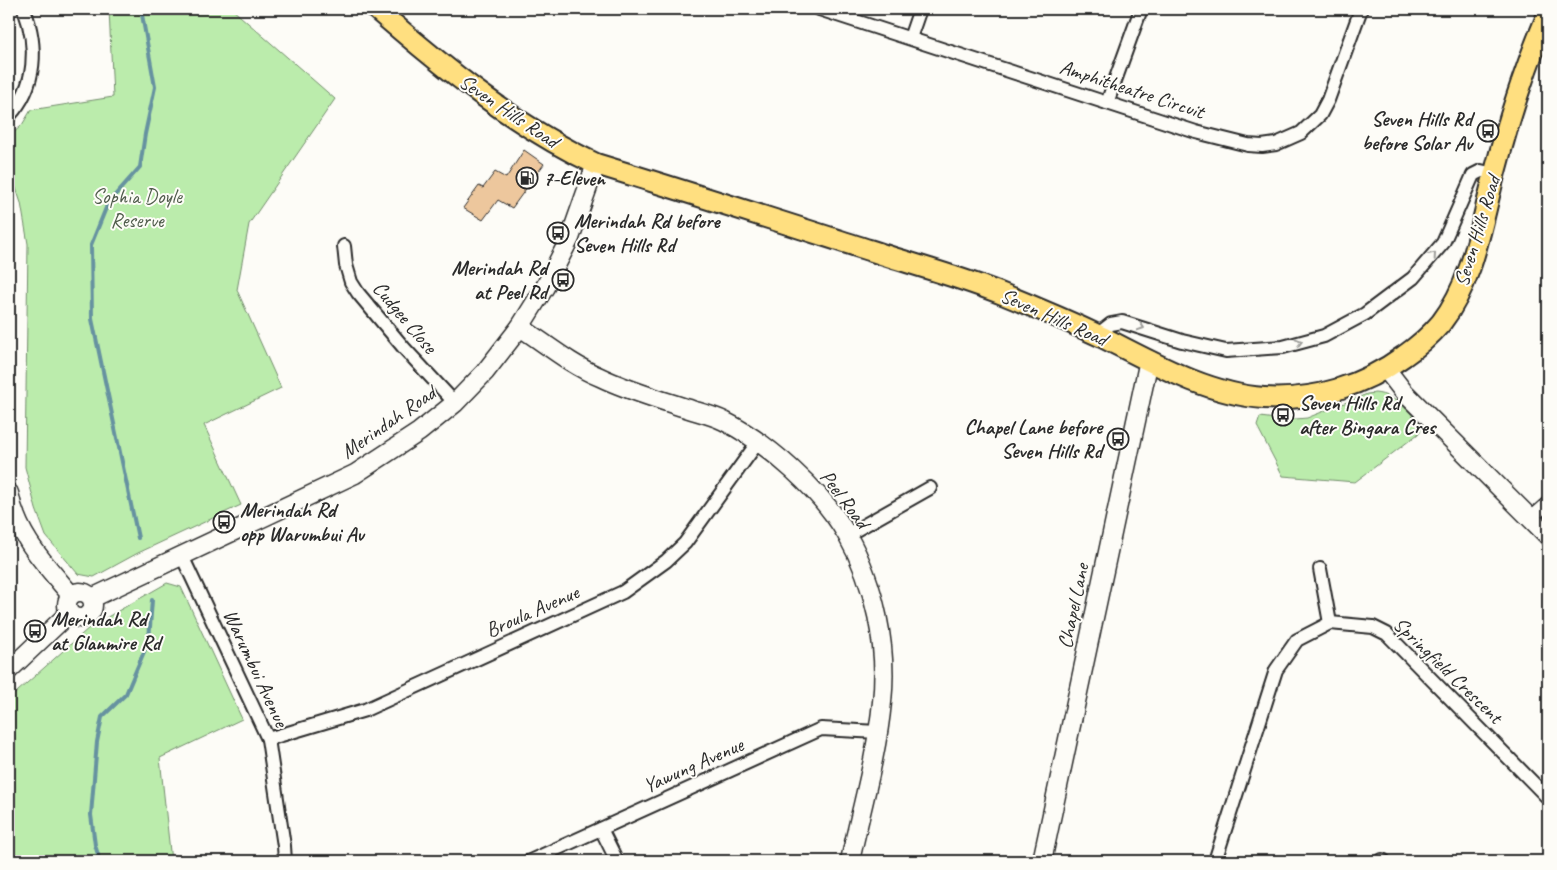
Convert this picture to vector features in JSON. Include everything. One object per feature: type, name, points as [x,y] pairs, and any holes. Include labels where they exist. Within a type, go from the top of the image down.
[{"type":"main road","name":"Seven Hills Road","points":[[376,9],[438,63],[506,111],[539,134],[596,164],[771,218],[1002,294],[1215,388],[1240,395],[1261,397],[1304,397],[1328,393],[1359,382],[1386,369],[1429,336],[1440,324],[1455,301],[1467,276],[1514,104],[1548,14]]},
{"type":"main road","name":"Merindah Road","points":[[92,598],[355,474],[420,432],[455,403],[485,372],[520,327],[545,287],[570,238],[596,164]]},
{"type":"main road","name":"Peel Road","points":[[520,327],[598,377],[723,420],[758,442],[782,460],[803,480],[827,507],[847,535],[872,595],[879,624],[884,665],[878,732],[850,861]]},
{"type":"main road","name":"Chapel Lane","points":[[1042,861],[1149,360]]},
{"type":"main road","points":[[1386,369],[1403,391],[1548,536]]},
{"type":"main road","points":[[9,494],[12,520],[39,558],[71,595]]},
{"type":"main road","points":[[75,592],[84,592],[92,598],[93,607],[89,615],[81,619],[69,613],[66,606],[71,595],[75,592]]},
{"type":"main road","points":[[9,670],[69,613]]},
{"type":"street","points":[[9,116],[27,87],[34,56],[29,24],[24,9]]},
{"type":"street","name":"Amphitheatre Circuit","points":[[819,9],[1196,132],[1248,145],[1262,146],[1288,140],[1301,133],[1320,115],[1328,100],[1361,9]]},
{"type":"street","points":[[910,38],[920,9]]},
{"type":"street","points":[[1107,103],[1141,9]]},
{"type":"street","points":[[1097,335],[1111,324],[1122,322],[1182,341],[1226,351],[1283,347],[1324,336],[1365,314],[1413,278],[1443,243],[1473,176],[1481,171],[1494,174]]},
{"type":"street","name":"Cudgee Close","points":[[344,246],[349,273],[358,293],[404,348],[455,403]]},
{"type":"street","name":"Broula Avenue","points":[[268,739],[365,710],[623,592],[666,561],[685,543],[758,442]]},
{"type":"street","points":[[847,535],[930,488]]},
{"type":"street","points":[[1531,518],[1548,503]]},
{"type":"street","name":"Warumbui Avenue","points":[[182,556],[268,739],[285,861]]},
{"type":"street","points":[[1215,861],[1276,670],[1297,640],[1330,623],[1320,570]]},
{"type":"street","name":"Springfield Crescent","points":[[1330,623],[1373,627],[1387,634],[1548,798]]},
{"type":"street","name":"Yawung Avenue","points":[[530,861],[821,729],[878,732]]},
{"type":"street","points":[[601,828],[617,861]]},
{"type":"green space","name":"Sophia Doyle Reserve","points":[[109,9],[232,9],[335,99],[249,224],[237,290],[281,388],[204,425],[241,505],[138,553],[94,577],[78,574],[46,536],[36,509],[25,467],[28,244],[21,203],[9,171],[9,137],[22,125],[31,110],[113,97]]},
{"type":"green space","points":[[1375,393],[1389,397],[1407,410],[1423,427],[1418,434],[1355,482],[1283,476],[1257,426],[1260,417],[1284,420],[1307,418],[1367,394]]},
{"type":"green space","points":[[167,583],[181,587],[242,719],[160,758],[171,861],[9,861],[9,699],[90,627]]},
{"type":"building","points":[[524,150],[544,164],[512,208],[498,200],[483,220],[463,208],[479,186],[483,188],[495,172],[506,178]]},
{"type":"waterway","points":[[138,538],[92,319],[91,245],[108,203],[140,167],[155,87],[141,9]]},
{"type":"waterway","points":[[100,861],[95,845],[91,815],[97,742],[102,717],[126,694],[149,640],[152,600]]},
{"type":"place","name":"Seven Hills Rd before Solar Av","points":[[1488,131]]},
{"type":"place","name":"7-Eleven","points":[[527,178]]},
{"type":"place","name":"Merindah Rd before Seven Hills Rd","points":[[558,233]]},
{"type":"place","name":"Merindah Rd at Peel Rd","points":[[563,280]]},
{"type":"place","name":"Seven Hills Rd after Bingara Cres","points":[[1283,415]]},
{"type":"place","name":"Chapel Lane before Seven Hills Rd","points":[[1118,439]]},
{"type":"place","name":"Merindah Rd opp Warumbui Av","points":[[224,522]]},
{"type":"place","name":"Merindah Rd at Glanmire Rd","points":[[35,631]]}]
